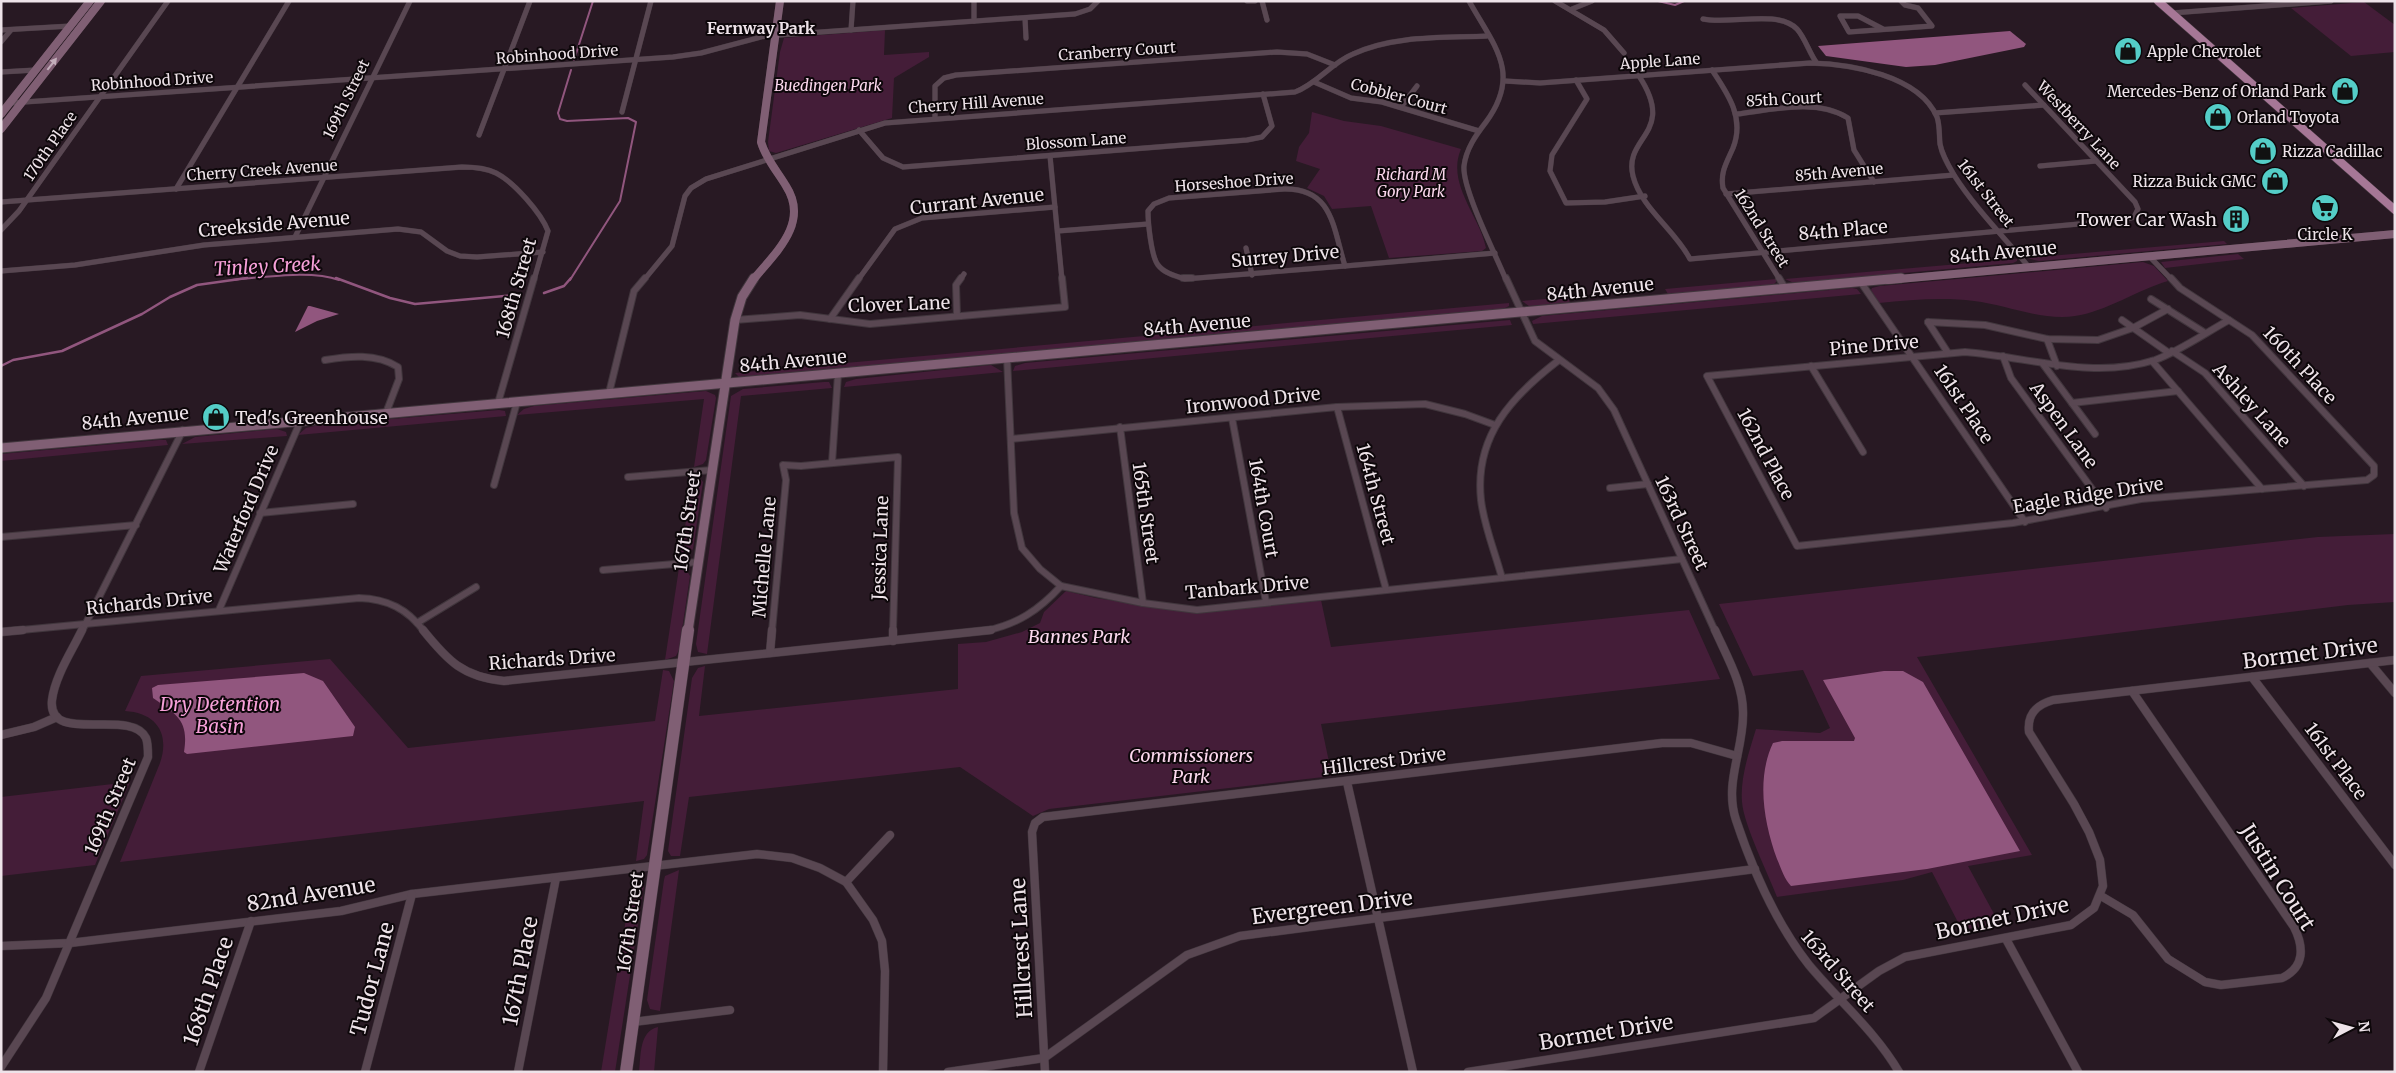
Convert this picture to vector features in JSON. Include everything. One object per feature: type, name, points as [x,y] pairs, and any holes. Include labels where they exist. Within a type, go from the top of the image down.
[{"type":"main road","points":[[2158,1],[2395,210]]},
{"type":"street","points":[[1,114],[90,1]]},
{"type":"street","points":[[1,129],[5,119],[22,102],[101,1]]},
{"type":"street","name":"170th Place","points":[[1,230],[28,200],[168,1]]},
{"type":"street","points":[[176,189],[289,1]]},
{"type":"street","name":"169th Street","points":[[295,237],[410,1]]},
{"type":"street","points":[[478,136],[530,1]]},
{"type":"street","points":[[622,112],[651,1]]},
{"type":"street","name":"167th Street","points":[[626,1072],[698,562],[735,320],[744,293],[787,238],[794,219],[795,207],[792,196],[767,159],[761,142],[780,1]]},
{"type":"street","points":[[851,30],[853,1]]},
{"type":"street","points":[[974,1],[974,21]]},
{"type":"street","name":"Robinhood Drive","points":[[10,103],[636,61],[701,53],[753,38],[775,35],[1079,14],[1092,8],[1098,1]]},
{"type":"street","points":[[1247,1],[1255,1]]},
{"type":"street","points":[[1262,1],[1267,20]]},
{"type":"street","points":[[1469,1],[1501,63],[1505,81]]},
{"type":"street","points":[[1555,1],[1572,9],[1604,30],[1624,53]]},
{"type":"street","points":[[1572,9],[1592,1]]},
{"type":"street","points":[[1882,29],[1858,16],[1840,16],[1849,32],[1932,26],[1918,8],[1905,5],[1901,1]]},
{"type":"street","points":[[2172,13],[2330,1]]},
{"type":"street","points":[[1025,18],[1026,38]]},
{"type":"street","points":[[1703,19],[1712,22],[1771,19],[1784,21],[1797,28],[1816,62],[1855,67],[1888,78],[1913,91],[1935,113],[2044,105]]},
{"type":"street","points":[[1,30],[71,26]]},
{"type":"street","points":[[1,42],[11,30]]},
{"type":"street","name":"Cherry Hill Avenue","points":[[609,393],[634,290],[672,246],[684,196],[691,188],[706,179],[885,123],[1295,92],[1314,82],[1351,55],[1381,45],[1487,36]]},
{"type":"street","name":"Cranberry Court","points":[[935,118],[936,86],[944,78],[956,75],[1277,52],[1307,54],[1335,65]]},
{"type":"street","name":"Apple Lane","points":[[1505,81],[1540,83],[1816,62]]},
{"type":"street","points":[[1,72],[36,70]]},
{"type":"street","name":"162nd Street","points":[[1712,70],[1731,99],[1737,114],[1736,141],[1722,168],[1722,181],[1726,194],[1785,288]]},
{"type":"street","points":[[1576,80],[1587,99],[1552,155],[1550,172],[1566,203],[1606,202],[1645,196],[1633,176],[1632,164],[1652,123],[1654,106],[1639,76]]},
{"type":"street","name":"163rd Street","points":[[1505,81],[1499,104],[1479,131],[1465,155],[1464,175],[1495,253],[1520,313],[1535,341],[1598,388],[1608,400],[1742,692],[1745,720],[1732,790],[1734,811],[1769,902],[1784,930],[1809,965],[1881,1043],[1899,1072]]},
{"type":"street","name":"Cobbler Court","points":[[1314,82],[1350,98],[1400,107],[1479,131]]},
{"type":"street","name":"Westberry Lane","points":[[2000,231],[2123,220],[2134,216],[2138,209],[2135,202],[2025,85]]},
{"type":"street","points":[[1400,107],[1417,86]]},
{"type":"street","name":"Blossom Lane","points":[[859,130],[881,159],[897,166],[1257,139],[1269,132],[1272,126],[1263,94]]},
{"type":"street","name":"85th Court","points":[[1737,114],[1833,109],[1848,118],[1854,150],[1874,182]]},
{"type":"street","name":"161st Street","points":[[1935,113],[1939,124],[1940,145],[1944,158],[1954,175],[2028,266]]},
{"type":"street","points":[[1050,156],[1058,231],[1148,224]]},
{"type":"street","points":[[2040,166],[2096,161]]},
{"type":"street","name":"Cherry Creek Avenue","points":[[1,202],[473,167],[500,174],[516,191]]},
{"type":"street","name":"85th Avenue","points":[[1726,194],[1954,175]]},
{"type":"street","name":"Horseshoe Drive","points":[[1148,224],[1147,215],[1150,208],[1164,199],[1290,189],[1307,192],[1319,198],[1326,205],[1345,266]]},
{"type":"street","name":"168th Street","points":[[498,403],[543,252],[548,226],[544,219],[516,191]]},
{"type":"street","name":"84th Place","points":[[1645,196],[1690,259],[2000,231]]},
{"type":"street","name":"Currant Avenue","points":[[830,319],[889,236],[903,225],[922,218],[1055,207]]},
{"type":"street","name":"Surrey Drive","points":[[1148,224],[1154,259],[1160,268],[1171,275],[1193,279],[1495,253]]},
{"type":"street","name":"Creekside Avenue","points":[[1,271],[75,265],[204,245],[405,230],[427,235],[447,251],[460,256],[477,257],[543,252]]},
{"type":"street","name":"Clover Lane","points":[[735,320],[800,315],[860,324],[1065,307],[1058,231]]},
{"type":"street","name":"84th Avenue","points":[[1,448],[184,430],[838,374],[2395,234]]},
{"type":"street","points":[[1246,248],[1252,275]]},
{"type":"street","name":"160th Place","points":[[2149,256],[2180,288],[2252,335],[2374,466]]},
{"type":"street","points":[[957,316],[956,285],[964,274]]},
{"type":"street","name":"161st Place","points":[[1860,281],[2025,522]]},
{"type":"street","points":[[2151,299],[2205,333]]},
{"type":"street","points":[[1948,353],[1928,322],[1985,325],[2047,339],[2098,340],[2133,328],[2168,310]]},
{"type":"street","name":"Ashley Lane","points":[[2122,320],[2205,373],[2304,486]]},
{"type":"street","name":"Pine Drive","points":[[1708,376],[1912,356],[1976,352],[2057,366],[2128,368],[2152,361],[2230,320]]},
{"type":"street","points":[[2047,339],[2057,366]]},
{"type":"street","points":[[325,360],[353,355],[390,362],[398,367],[399,379],[386,412]]},
{"type":"street","name":"Aspen Lane","points":[[2003,356],[2011,378],[2106,508]]},
{"type":"street","name":"Tanbark Drive","points":[[1007,358],[1014,514],[1022,548],[1040,569],[1061,586],[1144,603],[1197,610],[1682,559]]},
{"type":"street","points":[[1502,578],[1481,502],[1483,463],[1495,425],[1506,406],[1525,386],[1559,360]]},
{"type":"street","points":[[2152,361],[2262,489]]},
{"type":"street","points":[[2043,364],[2096,434]]},
{"type":"street","points":[[1811,366],[1863,452]]},
{"type":"street","points":[[832,463],[838,374]]},
{"type":"street","name":"162nd Place","points":[[1708,376],[1797,546]]},
{"type":"street","points":[[2072,403],[2178,391]]},
{"type":"street","points":[[494,485],[517,402]]},
{"type":"street","name":"Ironwood Drive","points":[[1011,439],[1337,407],[1425,404],[1464,414],[1495,425]]},
{"type":"street","name":"164th Street","points":[[1337,407],[1386,589]]},
{"type":"street","name":"164th Court","points":[[1232,418],[1266,602]]},
{"type":"street","name":"Waterford Drive","points":[[219,610],[301,420]]},
{"type":"street","name":"165th Street","points":[[1120,427],[1144,603]]},
{"type":"street","points":[[1,735],[34,727],[57,716],[53,711],[52,700],[56,686],[184,430]]},
{"type":"street","name":"Jessica Lane","points":[[832,463],[898,457],[893,641]]},
{"type":"street","name":"Michelle Lane","points":[[770,653],[786,480],[783,465],[801,466],[832,463]]},
{"type":"street","name":"Eagle Ridge Drive","points":[[1797,546],[2025,522],[2141,500],[2367,480],[2374,475],[2374,466]]},
{"type":"street","points":[[628,478],[712,470]]},
{"type":"street","points":[[1610,488],[1648,484]]},
{"type":"street","points":[[260,513],[353,504]]},
{"type":"street","points":[[1,538],[136,525]]},
{"type":"street","points":[[603,570],[698,562]]},
{"type":"street","name":"Richards Drive","points":[[1,632],[219,610],[365,598],[379,600],[400,607],[417,622],[454,666],[483,680],[515,681],[981,632],[1014,624],[1043,607],[1061,586]]},
{"type":"street","points":[[417,622],[476,587]]},
{"type":"street","name":"Bormet Drive","points":[[1468,1072],[1814,1018],[1842,1000],[1879,971],[1905,957],[1948,947],[2006,939],[2071,925],[2088,914],[2101,896],[2103,877],[2097,847],[2034,741],[2028,724],[2032,710],[2045,702],[2395,660]]},
{"type":"street","points":[[2370,663],[2395,693]]},
{"type":"street","name":"161st Place","points":[[2252,677],[2395,865]]},
{"type":"street","name":"Justin Court","points":[[2101,896],[2134,915],[2168,959],[2205,982],[2221,985],[2282,978],[2292,973],[2302,958],[2301,942],[2294,926],[2132,691]]},
{"type":"street","name":"169th Street","points":[[1,1067],[29,1027],[46,998],[144,767],[148,750],[144,736],[131,726],[109,724],[80,726],[57,716]]},
{"type":"street","name":"Hillcrest Drive","points":[[1035,823],[1043,817],[1662,743],[1691,742],[1737,756]]},
{"type":"street","points":[[1347,782],[1413,1072]]},
{"type":"street","name":"Hillcrest Lane","points":[[1035,823],[1032,832],[1044,1072]]},
{"type":"street","points":[[883,1072],[884,971],[882,941],[873,920],[846,882],[890,836]]},
{"type":"street","name":"82nd Avenue","points":[[1,946],[70,943],[251,922],[341,911],[412,894],[758,854],[792,858],[820,868],[846,882]]},
{"type":"street","name":"Evergreen Drive","points":[[948,1072],[1044,1058],[1187,955],[1240,936],[1755,869]]},
{"type":"street","name":"167th Place","points":[[518,1072],[556,878]]},
{"type":"street","name":"Tudor Lane","points":[[365,1072],[412,894]]},
{"type":"street","name":"168th Place","points":[[199,1072],[251,922]]},
{"type":"street","points":[[2006,939],[2078,1072]]},
{"type":"street","points":[[633,1022],[730,1010]]},
{"type":"green space","points":[[2364,2],[2395,25],[2395,52],[2351,56],[2291,8]]},
{"type":"green space","name":"Buedingen Park","points":[[885,30],[884,55],[929,52],[929,57],[894,78],[892,118],[776,153],[769,151],[768,142],[780,52],[784,38]]},
{"type":"green space","name":"Richard M Gory Park","points":[[1312,112],[1344,121],[1381,126],[1461,149],[1458,175],[1461,187],[1483,236],[1486,248],[1482,251],[1389,258],[1371,206],[1332,209],[1324,196],[1307,188],[1320,169],[1296,161],[1299,147],[1309,133]]},
{"type":"green space","points":[[2224,241],[2227,244],[2039,261],[2026,258]]},
{"type":"green space","points":[[2238,254],[2244,259],[2165,268],[2161,262]]},
{"type":"green space","points":[[2017,259],[2013,263],[1794,283],[1785,279]]},
{"type":"green space","points":[[2143,262],[2154,266],[2168,281],[2109,306],[2075,316],[2037,315],[1986,303],[1950,299],[1879,303],[1871,290],[1880,286]]},
{"type":"green space","points":[[1776,279],[1773,285],[1668,294],[1665,289]]},
{"type":"green space","points":[[1857,289],[1861,294],[1533,324],[1532,321],[1542,316]]},
{"type":"green space","points":[[1568,297],[1570,303],[1529,306],[1522,301]]},
{"type":"green space","points":[[1509,303],[1509,306],[1501,310],[745,377],[739,377],[735,373]]},
{"type":"green space","points":[[1510,320],[1512,325],[1013,371],[1015,366],[1025,363]]},
{"type":"green space","points":[[991,365],[1003,372],[844,387],[846,382],[856,379]]},
{"type":"green space","points":[[829,382],[832,388],[741,396],[707,654],[698,652],[696,644],[731,396],[743,389]]},
{"type":"green space","points":[[706,391],[715,395],[716,398],[706,460],[703,464],[694,467],[704,399],[517,415],[524,409],[534,406]]},
{"type":"green space","points":[[505,411],[506,416],[298,435],[306,428],[319,425]]},
{"type":"green space","points":[[277,429],[286,432],[287,436],[182,444],[195,437]]},
{"type":"green space","points":[[166,440],[168,445],[1,461],[1,454]]},
{"type":"green space","points":[[693,476],[698,476],[703,482],[693,549],[686,557],[680,559]]},
{"type":"green space","points":[[2395,534],[2395,602],[2348,605],[1917,657],[2032,855],[1968,866],[1999,923],[1962,930],[1932,872],[1903,880],[1777,897],[1747,824],[1742,802],[1744,774],[1756,729],[1820,733],[1830,728],[1803,670],[1753,676],[1719,604],[2318,537]]},
{"type":"green space","points":[[679,568],[685,568],[690,576],[679,650],[676,656],[665,660]]},
{"type":"green space","points":[[1066,591],[1096,598],[1188,612],[1228,610],[1321,600],[1331,647],[1689,610],[1720,679],[1321,724],[1332,776],[1049,809],[1033,816],[960,767],[689,797],[680,856],[671,856],[668,851],[692,678],[698,668],[705,666],[699,716],[958,689],[958,644],[986,642],[1022,632],[1040,623],[1044,612]]},
{"type":"green space","points":[[330,659],[408,748],[655,721],[663,670],[669,671],[674,681],[647,855],[644,859],[636,861],[644,801],[120,862],[163,753],[162,734],[153,721],[145,716],[125,711],[141,676]]},
{"type":"green space","points":[[130,782],[95,865],[1,876],[1,797]]},
{"type":"green space","points":[[679,870],[660,1011],[650,1009],[647,1000],[664,880],[665,876]]},
{"type":"green space","points":[[642,879],[644,885],[615,1072],[601,1072],[632,882]]},
{"type":"green space","points":[[658,1027],[654,1072],[639,1072],[644,1039],[647,1033]]},
{"type":"water","points":[[2010,31],[2026,44],[2024,47],[1935,65],[1906,67],[1826,56],[1818,46]]},
{"type":"water","points":[[308,306],[339,314],[317,321],[295,332]]},
{"type":"water","points":[[1884,671],[1903,671],[1923,682],[2020,851],[1927,869],[1791,886],[1785,877],[1772,845],[1764,801],[1765,771],[1773,743],[1782,741],[1854,741],[1855,738],[1823,680]]},
{"type":"water","name":"Dry Detention Basin","points":[[304,673],[323,681],[355,727],[353,736],[187,754],[184,752],[185,732],[183,725],[175,714],[153,698],[152,688],[158,685]]},
{"type":"waterway","name":"Tinley Creek","points":[[574,60],[593,1]]},
{"type":"waterway","points":[[1658,1],[1675,5],[1684,1]]},
{"type":"waterway","name":"Tinley Creek","points":[[570,280],[620,201],[636,122],[628,118],[567,121],[560,119],[558,113],[571,70]]},
{"type":"waterway","name":"Tinley Creek","points":[[234,280],[272,276],[315,275],[339,280]]},
{"type":"waterway","name":"Tinley Creek","points":[[234,280],[247,278]]},
{"type":"waterway","name":"Tinley Creek","points":[[336,278],[390,298],[415,304],[517,295]]},
{"type":"waterway","name":"Tinley Creek","points":[[544,293],[564,286],[571,278]]},
{"type":"waterway","name":"Tinley Creek","points":[[1,366],[13,360],[62,351],[142,314],[170,297],[197,285],[234,280]]},
{"type":"place","name":"Apple Chevrolet","points":[[2128,51]]},
{"type":"place","name":"Mercedes-Benz of Orland Park","points":[[2345,91]]},
{"type":"place","name":"Orland Toyota","points":[[2218,117]]},
{"type":"place","name":"Rizza Cadillac","points":[[2263,151]]},
{"type":"place","name":"Rizza Buick GMC","points":[[2275,181]]},
{"type":"place","name":"Circle K","points":[[2325,208]]},
{"type":"place","name":"Tower Car Wash","points":[[2236,219]]},
{"type":"place","name":"Ted's Greenhouse","points":[[216,417]]},
{"type":"district","name":"Fernway Park","points":[[761,28]]},
{"type":"park label","name":"Bannes Park","points":[[1079,636]]},
{"type":"park label","name":"Commissioners Park","points":[[1191,765]]}]
